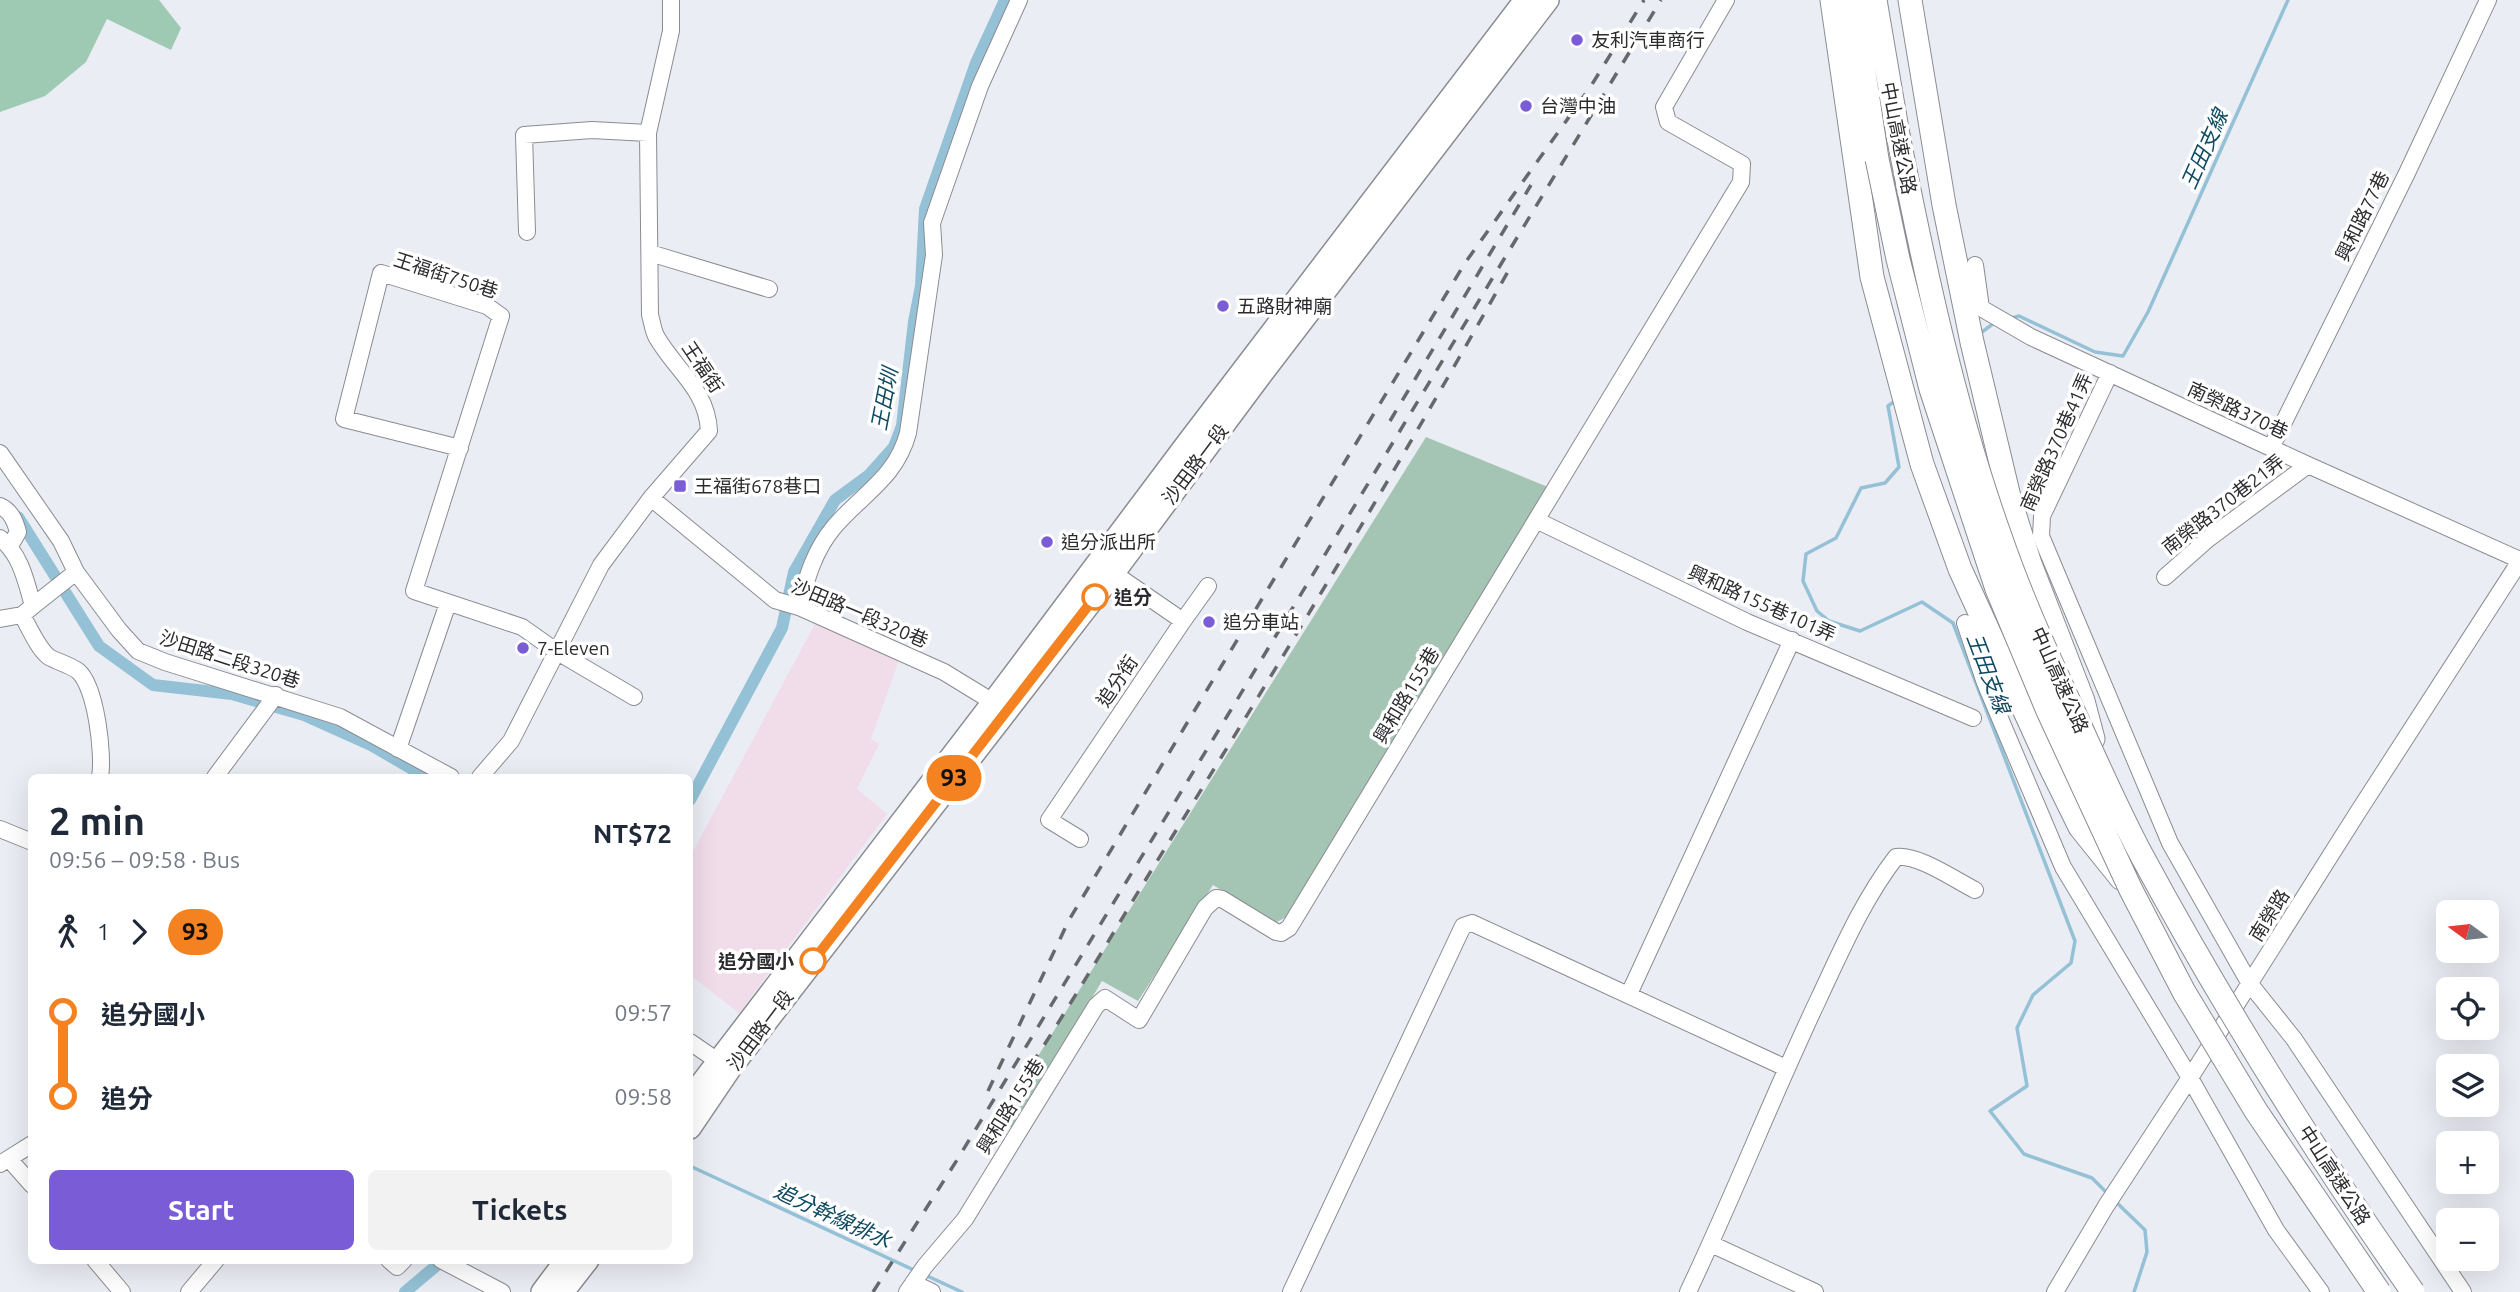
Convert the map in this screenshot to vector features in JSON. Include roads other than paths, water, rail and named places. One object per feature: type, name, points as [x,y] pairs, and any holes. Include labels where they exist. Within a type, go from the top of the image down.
[{"type":"highway","name":"中山高速公路","points":[[1832,0],[1872,277],[1922,464],[1960,569],[2054,775],[2080,827],[2131,890]]},
{"type":"highway","name":"中山高速公路","points":[[1853,0],[1877,159],[1898,258],[1931,389],[1997,589],[2049,711],[2131,890],[2184,992],[2256,1111],[2379,1292]]},
{"type":"highway","name":"中山高速公路","points":[[1875,0],[1926,277],[1960,411],[2001,540],[2045,651],[2141,854],[2252,1047],[2366,1225],[2413,1292]]},
{"type":"highway","points":[[1910,0],[1946,218],[2006,484],[2030,564],[2082,701],[2092,732],[2097,763]]},
{"type":"main road","name":"沙田路一段","points":[[864,881],[993,702],[1106,568],[1525,0]]},
{"type":"main road","name":"沙田路一段","points":[[693,1095],[724,1065],[1106,568],[1258,379],[1548,0]]},
{"type":"main road","name":"沙田路一段","points":[[693,1122],[724,1065]]},
{"type":"main road","points":[[542,1292],[563,1264]]},
{"type":"main road","points":[[563,1292],[585,1264]]},
{"type":"street","name":"王福街","points":[[483,774],[511,741],[601,565],[652,498],[709,431],[708,414],[697,390],[655,334],[650,315],[648,133],[671,31],[671,0]]},
{"type":"street","points":[[799,607],[811,564],[834,528],[889,474],[903,451],[908,433],[934,254],[932,223],[980,86],[1019,0]]},
{"type":"street","name":"興和路155巷","points":[[910,1288],[965,1219],[1096,1006],[1105,998],[1139,1020],[1205,908],[1216,898],[1276,932],[1281,933],[1289,928],[1741,182],[1742,164],[1668,122],[1664,107],[1726,0]]},
{"type":"street","name":"興和路77巷","points":[[2271,448],[2407,173],[2488,0]]},
{"type":"street","points":[[527,232],[524,135],[592,130],[648,133]]},
{"type":"street","points":[[650,253],[769,289]]},
{"type":"street","name":"南榮路370巷","points":[[1975,265],[1981,308],[2031,337],[2520,560]]},
{"type":"street","name":"王福街750巷","points":[[460,448],[344,419],[381,273],[486,306],[502,316],[460,448],[414,591],[522,627],[556,651],[634,697]]},
{"type":"street","name":"南榮路370巷41弄","points":[[2110,373],[2042,516],[2040,529],[2170,843],[2250,984]]},
{"type":"street","name":"沙田路二段320巷","points":[[0,453],[61,541],[76,572],[138,651],[164,662],[340,716],[445,774]]},
{"type":"street","name":"南榮路370巷21弄","points":[[2165,577],[2227,524],[2308,465]]},
{"type":"street","name":"沙田路一段320巷","points":[[652,498],[775,600],[799,607],[944,672],[993,702]]},
{"type":"street","points":[[0,506],[16,521],[18,532],[5,542],[23,570],[27,611],[46,655],[79,671],[86,682],[101,738],[100,774]]},
{"type":"street","name":"興和路155巷101弄","points":[[1536,520],[1747,622],[1973,718]]},
{"type":"street","name":"南榮路","points":[[2055,1292],[2111,1198],[2520,560]]},
{"type":"street","points":[[1106,568],[1183,621],[1208,586]]},
{"type":"street","points":[[0,619],[27,611],[76,572]]},
{"type":"street","points":[[398,749],[448,603]]},
{"type":"street","name":"追分街","points":[[1080,839],[1049,820],[1183,621]]},
{"type":"street","points":[[1965,623],[1985,683],[2063,867],[2190,1078],[2276,1230],[2321,1292]]},
{"type":"street","points":[[1629,994],[1792,640]]},
{"type":"street","points":[[217,774],[276,695]]},
{"type":"street","points":[[0,830],[28,840]]},
{"type":"street","points":[[1688,1292],[1786,1068],[1863,905],[1896,857],[1917,860],[1975,890]]},
{"type":"street","points":[[1291,1292],[1463,926],[1472,923],[1786,1068]]},
{"type":"street","points":[[2250,984],[2294,1039],[2463,1292]]},
{"type":"street","points":[[693,1044],[724,1065]]},
{"type":"street","points":[[28,1147],[5,1161],[28,1181]]},
{"type":"street","points":[[1711,1244],[1815,1292]]},
{"type":"street","points":[[98,1264],[122,1292]]},
{"type":"street","points":[[189,1292],[213,1264]]},
{"type":"street","points":[[449,1264],[502,1292]]},
{"type":"street","points":[[910,1288],[932,1292]]},
{"type":"waterway","name":"王田圳","points":[[693,794],[782,628],[794,572],[835,500],[869,475],[894,447],[902,426],[921,286],[925,209],[976,63],[1005,0]]},
{"type":"waterway","name":"王田支線","points":[[2012,318],[2019,316],[2095,352],[2123,356],[2148,312],[2288,0]]},
{"type":"waterway","name":"王田支線","points":[[1978,335],[1994,323]]},
{"type":"waterway","name":"王田支線","points":[[1895,401],[1888,406],[1899,467],[1885,483],[1861,488],[1836,538],[1806,554],[1803,581],[1817,611],[1829,621],[1860,631],[1922,602],[1953,623],[2075,941],[2071,963],[2033,995],[2017,1028],[2027,1086],[1990,1111],[2024,1154],[2092,1178],[2109,1195]]},
{"type":"waterway","points":[[18,517],[99,646],[153,685],[232,694],[304,715],[371,745],[421,774]]},
{"type":"waterway","name":"追分幹線排水","points":[[693,1167],[916,1271]]},
{"type":"waterway","name":"王田支線","points":[[2114,1200],[2145,1230],[2147,1252],[2134,1292]]},
{"type":"waterway","name":"王田圳","points":[[405,1292],[438,1264]]},
{"type":"waterway","name":"追分幹線排水","points":[[923,1274],[962,1292]]},
{"type":"railway","points":[[988,1091],[1069,920],[1187,723],[1465,263],[1591,86],[1644,0]]},
{"type":"railway","points":[[873,1292],[957,1160],[1661,0]]},
{"type":"railway","points":[[1390,421],[1531,185]]},
{"type":"railway","points":[[977,1144],[1051,1034],[1255,702],[1384,487],[1510,268]]},
{"type":"place","name":"友利汽車商行","points":[[1577,40]]},
{"type":"place","name":"台灣中油","points":[[1526,106]]},
{"type":"place","name":"五路財神廟","points":[[1223,306]]},
{"type":"place","name":"王福街678巷口","points":[[680,486]]},
{"type":"place","name":"追分派出所","points":[[1047,542]]},
{"type":"place","name":"追分","points":[[1095,597]]},
{"type":"place","name":"追分車站","points":[[1209,622]]},
{"type":"place","name":"7-Eleven","points":[[523,648]]},
{"type":"place","name":"追分國小","points":[[813,961]]}]
